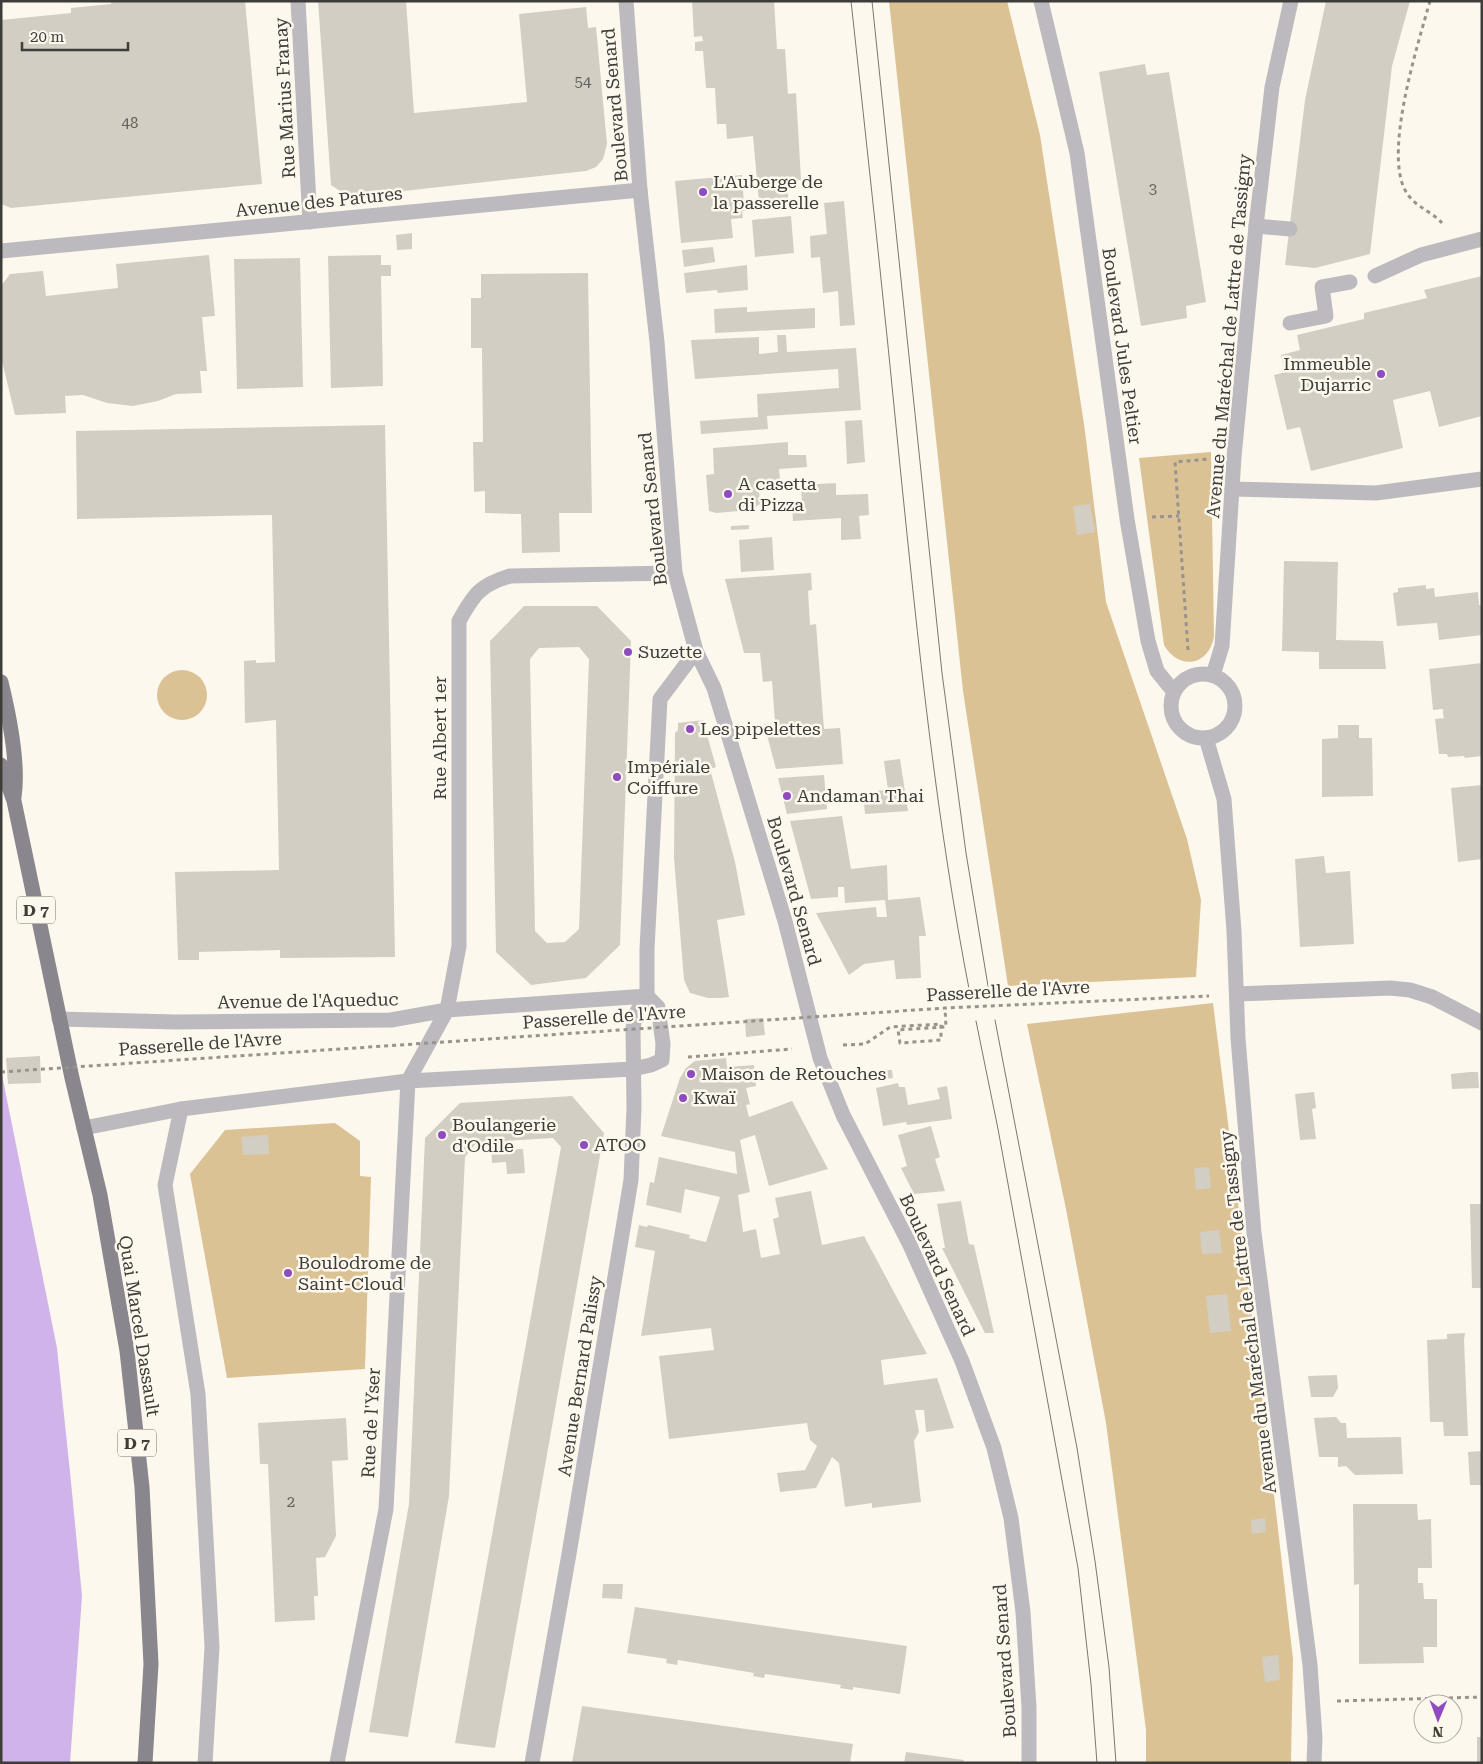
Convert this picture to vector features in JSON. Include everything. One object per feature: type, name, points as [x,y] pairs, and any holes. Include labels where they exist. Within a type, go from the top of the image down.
[{"type":"main road","name":"D 7","points":[[1,682],[7,706],[17,780],[14,801]]},
{"type":"main road","name":"D 7","points":[[1,765],[14,801],[59,1019]]},
{"type":"main road","name":"Quai Marcel Dassault","points":[[59,1019],[100,1195],[127,1351],[142,1487],[151,1664],[145,1763]]},
{"type":"street","name":"Rue Marius Franay","points":[[298,1],[310,222]]},
{"type":"street","name":"Boulevard Senard","points":[[626,1],[640,190],[657,342],[676,573],[696,651],[714,688],[785,921],[817,1046],[843,1115],[908,1243],[962,1361],[994,1448],[1011,1518],[1023,1612],[1029,1707],[1029,1763]]},
{"type":"street","name":"Boulevard Jules Peltier","points":[[1041,1],[1077,153],[1127,519],[1148,641],[1157,671],[1174,692]]},
{"type":"street","name":"Avenue du Maréchal de Lattre de Tassigny","points":[[1212,675],[1222,646],[1234,457],[1256,226],[1272,87],[1291,1]]},
{"type":"street","name":"Avenue des Patures","points":[[1,251],[640,190]]},
{"type":"street","points":[[1256,226],[1290,228]]},
{"type":"street","points":[[1376,276],[1421,254],[1482,238]]},
{"type":"street","points":[[1290,323],[1326,316],[1322,287],[1350,282]]},
{"type":"street","points":[[1232,489],[1376,493],[1482,479]]},
{"type":"street","name":"Rue Albert 1er","points":[[408,1081],[446,1010],[459,946],[459,620],[478,591],[491,582],[510,576],[676,573]]},
{"type":"street","name":"Avenue Bernard Palissy","points":[[532,1763],[631,1180],[634,1108],[634,1028],[636,1013],[647,996],[647,949],[660,699],[696,651]]},
{"type":"street","points":[[1212,675],[1222,679],[1234,694],[1235,715],[1231,724],[1215,736],[1206,738],[1189,735],[1176,724],[1172,714],[1171,702],[1174,692],[1181,682],[1190,676],[1212,675]]},
{"type":"street","name":"Avenue du Maréchal de Lattre de Tassigny","points":[[1206,738],[1224,799],[1234,931],[1238,1038],[1254,1233],[1310,1665],[1315,1738],[1314,1763]]},
{"type":"street","points":[[1237,994],[1390,988],[1410,990],[1432,997],[1482,1023]]},
{"type":"street","points":[[84,1128],[181,1109],[408,1081],[633,1068],[651,1065],[662,1060],[663,1044],[658,1007],[647,996]]},
{"type":"street","name":"Avenue de l'Aqueduc","points":[[59,1019],[175,1022],[391,1020],[446,1010],[647,996]]},
{"type":"street","name":"Rue de l'Yser","points":[[336,1763],[386,1509],[408,1081]]},
{"type":"street","points":[[181,1109],[165,1185],[198,1394],[212,1647],[205,1763]]},
{"type":"path","points":[[1430,1],[1401,117],[1399,160],[1401,180],[1406,192],[1417,206],[1442,222],[1448,230],[1451,246]]},
{"type":"path","points":[[1188,650],[1175,462],[1234,457]]},
{"type":"path","name":"Passerelle de l'Avre","points":[[1,1072],[945,1008],[1209,996]]},
{"type":"path","points":[[817,1046],[866,1044],[890,1027],[941,1024],[941,1032],[941,1040],[900,1043],[898,1030],[937,1027],[946,1027],[945,1008]]},
{"type":"path","points":[[685,1058],[764,1052]]},
{"type":"path","points":[[1356,1700],[1482,1697]]},
{"type":"shaded area","points":[[889,1],[1007,1],[1040,135],[1085,431],[1106,602],[1187,839],[1201,900],[1196,977],[1008,986],[963,691]]},
{"type":"shaded area","points":[[1211,452],[1214,636],[1206,654],[1200,659],[1185,661],[1177,659],[1164,645],[1139,458]]},
{"type":"shaded area","points":[[182,670],[200,677],[207,695],[200,713],[182,720],[164,713],[157,695],[164,677]]},
{"type":"shaded area","points":[[1213,1003],[1293,1659],[1291,1763],[1146,1763],[1146,1730],[1106,1423],[1066,1209],[1027,1024]]},
{"type":"shaded area","points":[[1,1070],[57,1348],[70,1472],[82,1596],[70,1763],[1,1763]]},
{"type":"shaded area","name":"Boulodrome de Saint-Cloud","points":[[335,1123],[360,1141],[360,1176],[371,1177],[365,1369],[227,1378],[190,1174],[225,1130]]},
{"type":"building","points":[[111,1],[245,1],[262,184],[11,208],[1,204],[1,20],[71,13],[71,8],[111,4]]},
{"type":"building","points":[[318,1],[406,1],[414,113],[527,102],[519,14],[586,7],[588,28],[596,27],[607,144],[603,159],[596,167],[586,171],[349,197],[331,185]]},
{"type":"building","points":[[692,1],[774,1],[777,49],[785,49],[788,94],[796,93],[801,180],[787,181],[789,207],[742,211],[743,218],[731,219],[733,238],[681,243],[675,181],[742,175],[744,204],[759,202],[753,136],[727,139],[726,124],[717,124],[715,88],[706,88],[703,51],[695,51],[695,42],[703,41],[702,36],[694,37]]},
{"type":"building","points":[[1326,1],[1410,1],[1392,66],[1370,254],[1315,268],[1285,265],[1305,100]]},
{"type":"building","points":[[1145,64],[1147,75],[1169,72],[1206,302],[1186,306],[1187,318],[1141,326],[1099,72]]},
{"type":"building","points":[[844,201],[855,325],[840,326],[838,291],[823,293],[820,257],[811,258],[810,236],[827,234],[824,203]]},
{"type":"building","points":[[791,216],[794,253],[755,257],[752,220]]},
{"type":"building","points":[[412,233],[412,249],[397,250],[396,235]]},
{"type":"building","points":[[713,247],[715,262],[684,267],[682,250]]},
{"type":"building","points":[[209,255],[215,316],[202,317],[207,371],[200,371],[202,393],[176,394],[158,401],[133,406],[107,403],[83,395],[65,396],[66,413],[15,415],[1,357],[1,286],[10,274],[43,271],[46,296],[118,288],[116,264]]},
{"type":"building","points":[[381,255],[381,265],[391,265],[391,276],[381,276],[383,386],[331,388],[328,256]]},
{"type":"building","points":[[300,258],[303,387],[237,389],[234,259]]},
{"type":"building","points":[[747,265],[748,290],[718,293],[717,290],[686,293],[684,273]]},
{"type":"building","points":[[588,273],[592,513],[559,513],[560,552],[522,553],[521,514],[485,513],[485,491],[474,492],[473,442],[483,442],[482,348],[471,348],[471,298],[481,298],[481,274]]},
{"type":"building","name":"Immeuble Dujarric","points":[[1482,276],[1482,416],[1439,427],[1430,391],[1393,400],[1403,448],[1311,471],[1300,427],[1287,430],[1274,375],[1285,372],[1281,355],[1300,350],[1297,335],[1364,319],[1364,313],[1427,298],[1424,290]]},
{"type":"building","points":[[747,307],[747,312],[815,308],[815,328],[715,333],[714,309]]},
{"type":"building","points":[[777,335],[786,335],[787,352],[856,348],[861,410],[767,416],[768,429],[701,434],[700,421],[758,417],[757,394],[839,388],[838,369],[695,379],[691,340],[759,337],[759,354],[778,352]]},
{"type":"building","points":[[862,420],[865,462],[847,464],[845,421]]},
{"type":"building","points":[[385,425],[395,957],[280,958],[280,950],[199,952],[199,960],[178,960],[175,872],[279,870],[276,720],[245,723],[244,661],[256,660],[256,663],[275,662],[272,515],[77,519],[76,431]]},
{"type":"building","points":[[788,442],[788,455],[806,455],[807,467],[779,469],[781,487],[759,489],[760,504],[751,510],[716,513],[709,511],[706,475],[714,474],[713,448]]},
{"type":"building","points":[[836,483],[836,495],[868,494],[869,515],[859,516],[861,539],[841,540],[841,518],[793,521],[792,504],[802,504],[801,485]]},
{"type":"building","points":[[1090,504],[1095,532],[1077,535],[1073,506]]},
{"type":"building","points":[[749,525],[749,529],[731,530],[731,526]]},
{"type":"building","points":[[772,537],[774,570],[741,572],[739,540]]},
{"type":"building","points":[[1284,561],[1338,562],[1336,640],[1383,641],[1386,669],[1319,669],[1319,652],[1282,651]]},
{"type":"building","points":[[811,573],[812,590],[808,591],[810,625],[816,624],[824,729],[840,728],[843,764],[776,769],[764,724],[775,723],[772,681],[763,682],[760,653],[744,653],[725,579]]},
{"type":"building","points":[[1426,585],[1426,589],[1434,588],[1435,597],[1478,592],[1479,605],[1482,605],[1482,635],[1439,640],[1437,623],[1397,626],[1393,593],[1398,592],[1398,588]]},
{"type":"building","points":[[524,606],[597,606],[631,641],[620,945],[586,978],[531,985],[496,952],[490,641]],"holes":[[[579,647],[589,659],[579,929],[565,942],[547,943],[535,931],[530,659],[539,648]]]},
{"type":"building","points":[[1482,663],[1482,756],[1465,758],[1464,756],[1448,757],[1447,754],[1439,754],[1435,719],[1444,718],[1443,709],[1433,710],[1429,669]]},
{"type":"building","points":[[703,720],[716,767],[710,769],[735,862],[745,915],[717,920],[729,997],[720,998],[708,998],[690,993],[684,980],[674,858],[675,733],[678,730],[678,723]]},
{"type":"building","points":[[1338,725],[1359,725],[1359,738],[1372,738],[1373,796],[1322,797],[1322,739],[1338,738]]},
{"type":"building","points":[[900,759],[908,811],[865,814],[863,792],[888,790],[884,761]]},
{"type":"building","points":[[824,775],[827,809],[787,814],[778,778]]},
{"type":"building","points":[[1482,785],[1482,859],[1458,862],[1451,788]]},
{"type":"building","points":[[842,816],[851,869],[887,865],[888,900],[920,897],[926,936],[919,936],[921,978],[896,979],[894,960],[864,964],[849,975],[816,913],[876,907],[877,917],[887,917],[885,900],[845,903],[844,887],[838,887],[838,897],[811,899],[790,821]]},
{"type":"building","points":[[1324,856],[1326,873],[1350,871],[1354,944],[1300,947],[1295,859]]},
{"type":"building","points":[[763,1018],[765,1035],[746,1037],[745,1019]]},
{"type":"building","points":[[40,1056],[41,1083],[8,1084],[6,1058]]},
{"type":"building","points":[[726,1058],[727,1067],[754,1065],[756,1086],[746,1088],[750,1104],[746,1105],[749,1117],[792,1101],[828,1169],[769,1186],[755,1135],[740,1140],[750,1192],[738,1195],[743,1232],[756,1229],[761,1258],[780,1254],[773,1219],[779,1217],[775,1198],[811,1191],[822,1245],[864,1236],[927,1354],[881,1360],[884,1385],[937,1378],[954,1428],[926,1432],[924,1410],[915,1410],[919,1432],[914,1441],[921,1502],[872,1508],[872,1503],[845,1507],[839,1463],[832,1457],[816,1488],[780,1492],[777,1473],[805,1470],[817,1446],[810,1440],[807,1423],[669,1439],[659,1356],[714,1350],[711,1328],[641,1336],[655,1251],[635,1247],[639,1225],[647,1227],[648,1225],[690,1235],[689,1238],[706,1242],[720,1197],[685,1189],[681,1213],[646,1205],[650,1182],[654,1183],[659,1157],[737,1174],[735,1152],[661,1136],[680,1078],[686,1068],[695,1061]]},
{"type":"building","points":[[883,1070],[892,1070],[893,1078],[884,1079]]},
{"type":"building","points":[[1478,1072],[1479,1088],[1452,1089],[1451,1074]]},
{"type":"building","points":[[898,1083],[899,1087],[905,1087],[908,1105],[940,1099],[937,1088],[947,1086],[952,1119],[907,1125],[906,1122],[883,1126],[876,1088]]},
{"type":"building","points":[[1314,1092],[1316,1108],[1312,1109],[1316,1139],[1300,1140],[1295,1094]]},
{"type":"building","points":[[572,1096],[604,1133],[495,1748],[455,1743],[561,1147],[553,1138],[505,1141],[505,1150],[523,1149],[525,1173],[507,1174],[506,1162],[492,1163],[491,1142],[477,1142],[465,1157],[449,1496],[408,1737],[369,1732],[409,1504],[425,1138],[460,1103]]},
{"type":"building","points":[[931,1126],[940,1157],[935,1159],[945,1191],[914,1194],[901,1168],[907,1166],[898,1135]]},
{"type":"building","points":[[268,1135],[269,1154],[243,1155],[241,1137]]},
{"type":"building","points":[[1209,1167],[1211,1188],[1196,1190],[1194,1168]]},
{"type":"building","points":[[961,1201],[969,1244],[974,1245],[994,1333],[985,1333],[942,1248],[945,1248],[937,1204]]},
{"type":"building","points":[[1470,1204],[1482,1204],[1482,1288],[1472,1288]]},
{"type":"building","points":[[1219,1230],[1222,1253],[1202,1254],[1200,1232]]},
{"type":"building","points":[[1227,1294],[1231,1331],[1210,1333],[1206,1296]]},
{"type":"building","points":[[1465,1333],[1468,1436],[1444,1436],[1443,1422],[1430,1422],[1427,1340],[1447,1339],[1447,1334]]},
{"type":"building","points":[[1337,1375],[1338,1388],[1333,1397],[1311,1397],[1308,1376]]},
{"type":"building","points":[[1336,1417],[1341,1423],[1346,1423],[1347,1438],[1401,1437],[1403,1474],[1355,1475],[1346,1466],[1338,1467],[1338,1457],[1319,1457],[1314,1418]]},
{"type":"building","points":[[346,1418],[348,1460],[332,1461],[336,1536],[325,1557],[316,1558],[318,1596],[314,1596],[315,1620],[275,1622],[268,1464],[260,1464],[258,1423]]},
{"type":"building","points":[[1482,1451],[1482,1485],[1470,1485],[1468,1452]]},
{"type":"building","points":[[1353,1504],[1417,1504],[1418,1520],[1431,1519],[1432,1568],[1418,1568],[1418,1583],[1423,1583],[1424,1599],[1437,1599],[1437,1647],[1423,1647],[1424,1663],[1359,1664],[1359,1584],[1354,1585]]},
{"type":"building","points":[[1265,1518],[1266,1532],[1252,1534],[1251,1520]]},
{"type":"building","points":[[603,1584],[623,1584],[622,1599],[602,1598]]},
{"type":"building","points":[[635,1607],[907,1646],[900,1694],[853,1687],[853,1690],[840,1688],[841,1685],[765,1674],[764,1678],[753,1676],[754,1673],[678,1660],[677,1665],[666,1663],[667,1659],[627,1653]]},
{"type":"building","points":[[1278,1655],[1280,1680],[1265,1682],[1262,1657]]},
{"type":"building","points":[[582,1706],[853,1744],[850,1763],[572,1763]]},
{"type":"building","points":[[1477,1737],[1482,1737],[1482,1763],[1477,1763]]},
{"type":"building","points":[[906,1752],[964,1760],[963,1763],[904,1763]]},
{"type":"tram line","points":[[851,1],[929,731],[947,863],[970,994]]},
{"type":"tram line","points":[[872,1],[942,673],[966,853],[989,992]]},
{"type":"tram line","points":[[995,1020],[1077,1448],[1109,1667],[1116,1763]]},
{"type":"tram line","points":[[976,1021],[998,1129],[1078,1568],[1091,1684],[1097,1763]]},
{"type":"place","name":"L'Auberge de la passerelle","points":[[703,192]]},
{"type":"place","name":"Immeuble Dujarric","points":[[1381,374]]},
{"type":"place","name":"A casetta di Pizza","points":[[728,494]]},
{"type":"place","name":"Suzette","points":[[628,652]]},
{"type":"place","name":"Les pipelettes","points":[[690,729]]},
{"type":"place","name":"Impériale Coiffure","points":[[617,777]]},
{"type":"place","name":"Andaman Thai","points":[[787,796]]},
{"type":"place","name":"Maison de Retouches","points":[[691,1074]]},
{"type":"place","name":"Kwaï","points":[[683,1098]]},
{"type":"place","name":"Boulangerie d'Odile","points":[[442,1135]]},
{"type":"place","name":"ATOO","points":[[584,1145]]},
{"type":"place","name":"Boulodrome de Saint-Cloud","points":[[288,1273]]}]
